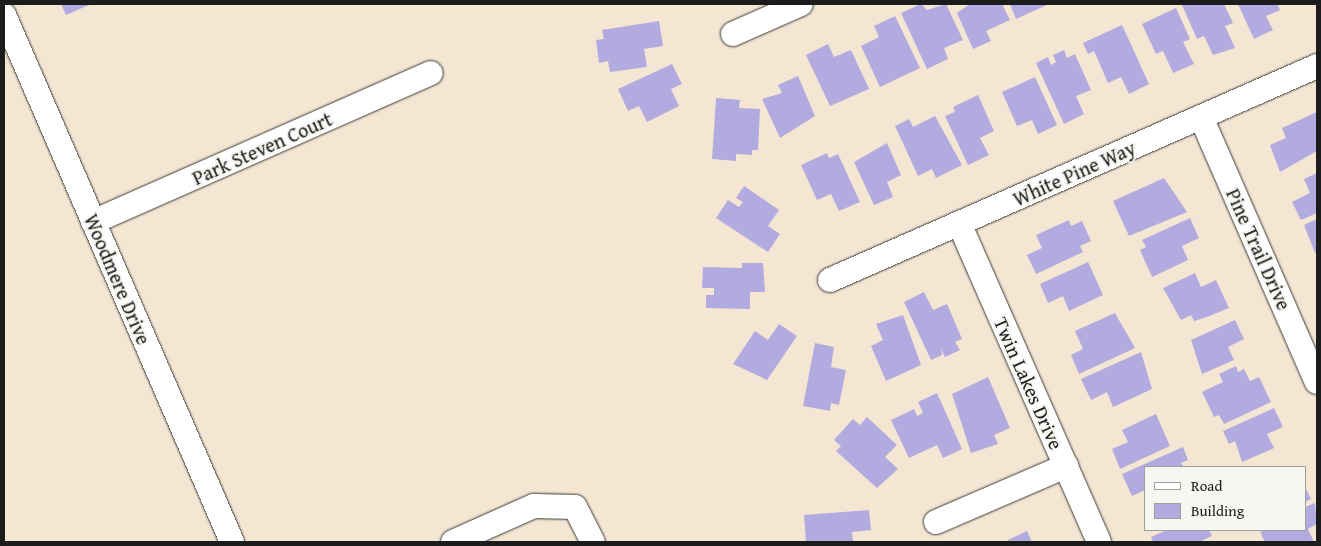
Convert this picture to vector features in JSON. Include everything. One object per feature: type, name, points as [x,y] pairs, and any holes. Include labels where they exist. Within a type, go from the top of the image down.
[{"type":"street","points":[[733,34],[801,4]]},
{"type":"street","name":"Woodmere Drive","points":[[4,15],[232,542]]},
{"type":"street","name":"White Pine Way","points":[[830,280],[1317,66]]},
{"type":"street","name":"Park Steven Court","points":[[94,222],[431,73]]},
{"type":"street","name":"Pine Trail Drive","points":[[1201,117],[1317,382]]},
{"type":"street","name":"Twin Lakes Drive","points":[[959,223],[1099,542]]},
{"type":"street","points":[[936,522],[1066,466]]},
{"type":"street","points":[[453,542],[534,506],[575,507],[593,542]]},
{"type":"building","points":[[61,4],[91,4],[66,15]]},
{"type":"building","points":[[921,4],[927,10],[946,4],[963,40],[944,48],[948,59],[927,69],[901,13]]},
{"type":"building","points":[[970,4],[1002,4],[1010,20],[986,31],[991,41],[973,49],[957,13]]},
{"type":"building","points":[[1010,4],[1049,4],[1016,19]]},
{"type":"building","points":[[1224,4],[1233,23],[1225,26],[1235,48],[1213,55],[1204,36],[1197,39],[1182,5]]},
{"type":"building","points":[[1238,4],[1277,4],[1280,10],[1266,16],[1273,30],[1254,39]]},
{"type":"building","points":[[1176,8],[1190,39],[1183,42],[1194,64],[1173,73],[1163,51],[1156,54],[1142,24]]},
{"type":"building","points":[[895,16],[920,68],[880,87],[861,46],[879,37],[874,26]]},
{"type":"building","points":[[659,21],[663,46],[644,49],[647,67],[610,72],[608,61],[599,63],[596,40],[604,39],[602,30]]},
{"type":"building","points":[[1122,25],[1149,84],[1129,94],[1121,77],[1108,83],[1094,51],[1088,54],[1083,43]]},
{"type":"building","points":[[828,44],[834,57],[851,50],[869,89],[830,106],[806,55]]},
{"type":"building","points":[[1064,50],[1067,58],[1075,54],[1091,90],[1076,96],[1084,114],[1064,124],[1036,63],[1048,57],[1051,65],[1056,62],[1053,55]]},
{"type":"building","points":[[672,64],[682,84],[671,89],[679,106],[647,122],[639,106],[628,111],[618,89]]},
{"type":"building","points":[[798,76],[815,116],[780,138],[762,99],[782,93],[778,85]]},
{"type":"building","points":[[1035,77],[1057,125],[1038,134],[1032,120],[1017,126],[1002,92]]},
{"type":"building","points":[[978,95],[994,131],[980,138],[989,155],[968,165],[945,116],[955,112],[953,107]]},
{"type":"building","points":[[716,98],[740,100],[739,108],[760,109],[758,150],[752,150],[752,155],[736,154],[736,161],[712,159]]},
{"type":"building","points":[[1317,112],[1317,151],[1280,172],[1270,145],[1286,138],[1282,128]]},
{"type":"building","points":[[935,116],[962,165],[936,178],[932,169],[918,176],[895,126],[909,119],[913,127]]},
{"type":"building","points":[[887,143],[901,175],[887,182],[893,197],[874,205],[854,162]]},
{"type":"building","points":[[827,153],[829,158],[838,154],[860,202],[839,211],[831,194],[817,200],[801,165]]},
{"type":"building","points":[[1317,173],[1317,213],[1301,220],[1292,202],[1310,193],[1304,179]]},
{"type":"building","points":[[1164,178],[1187,212],[1129,236],[1113,201]]},
{"type":"building","points":[[744,186],[779,210],[768,226],[780,234],[768,252],[716,218],[728,200],[739,207],[743,202],[736,198]]},
{"type":"building","points":[[1190,218],[1199,238],[1182,246],[1188,260],[1152,277],[1140,250],[1146,247],[1142,240]]},
{"type":"building","points":[[1317,219],[1317,252],[1315,253],[1304,225]]},
{"type":"building","points":[[1069,220],[1071,226],[1082,221],[1091,241],[1080,246],[1083,252],[1036,274],[1027,255],[1042,248],[1036,235]]},
{"type":"building","points":[[1088,262],[1103,295],[1069,311],[1063,296],[1048,303],[1040,284]]},
{"type":"building","points":[[742,263],[763,263],[765,292],[750,292],[750,309],[706,308],[706,295],[714,295],[714,288],[702,288],[703,267],[742,268]]},
{"type":"building","points":[[1195,273],[1201,287],[1216,280],[1229,308],[1194,321],[1191,315],[1181,320],[1163,288]]},
{"type":"building","points":[[924,292],[933,310],[947,304],[962,339],[955,342],[960,350],[945,357],[941,349],[942,355],[931,360],[904,302]]},
{"type":"building","points":[[1115,313],[1135,348],[1079,374],[1071,355],[1083,349],[1075,331]]},
{"type":"building","points":[[903,315],[921,365],[886,381],[871,346],[883,340],[876,324]]},
{"type":"building","points":[[1235,320],[1244,339],[1228,347],[1234,360],[1202,374],[1191,340]]},
{"type":"building","points":[[779,324],[797,336],[767,380],[733,364],[755,331],[768,340]]},
{"type":"building","points":[[815,343],[834,347],[831,367],[846,370],[839,405],[831,403],[830,411],[803,406]]},
{"type":"building","points":[[1141,352],[1152,389],[1113,407],[1107,392],[1091,400],[1081,379]]},
{"type":"building","points":[[1236,366],[1238,372],[1244,369],[1250,381],[1259,377],[1271,402],[1224,424],[1219,415],[1214,417],[1202,392],[1223,382],[1219,374]]},
{"type":"building","points":[[988,377],[1010,428],[994,435],[998,444],[971,453],[952,394]]},
{"type":"building","points":[[937,393],[962,449],[943,458],[937,445],[909,458],[891,420],[914,409],[917,416],[923,413],[918,402]]},
{"type":"building","points":[[1274,408],[1283,427],[1267,434],[1274,448],[1242,462],[1235,441],[1229,444],[1223,431]]},
{"type":"building","points":[[1156,414],[1170,446],[1120,469],[1112,449],[1128,442],[1122,430]]},
{"type":"building","points":[[867,417],[897,445],[885,457],[898,469],[877,488],[836,451],[841,446],[834,440],[853,419],[860,425]]},
{"type":"building","points":[[1183,447],[1188,460],[1181,463],[1183,466],[1144,466],[1144,490],[1132,496],[1122,474]]},
{"type":"building","points":[[1306,489],[1311,499],[1306,502]]},
{"type":"building","points":[[1315,503],[1317,524],[1308,529],[1314,542],[1265,542],[1260,532],[1306,531],[1306,507]]},
{"type":"building","points":[[869,510],[871,530],[852,532],[853,542],[806,542],[804,515]]},
{"type":"building","points":[[1027,531],[1032,542],[1009,542],[1008,540]]},
{"type":"building","points":[[1165,531],[1210,531],[1212,536],[1199,542],[1153,542],[1151,537]]}]
